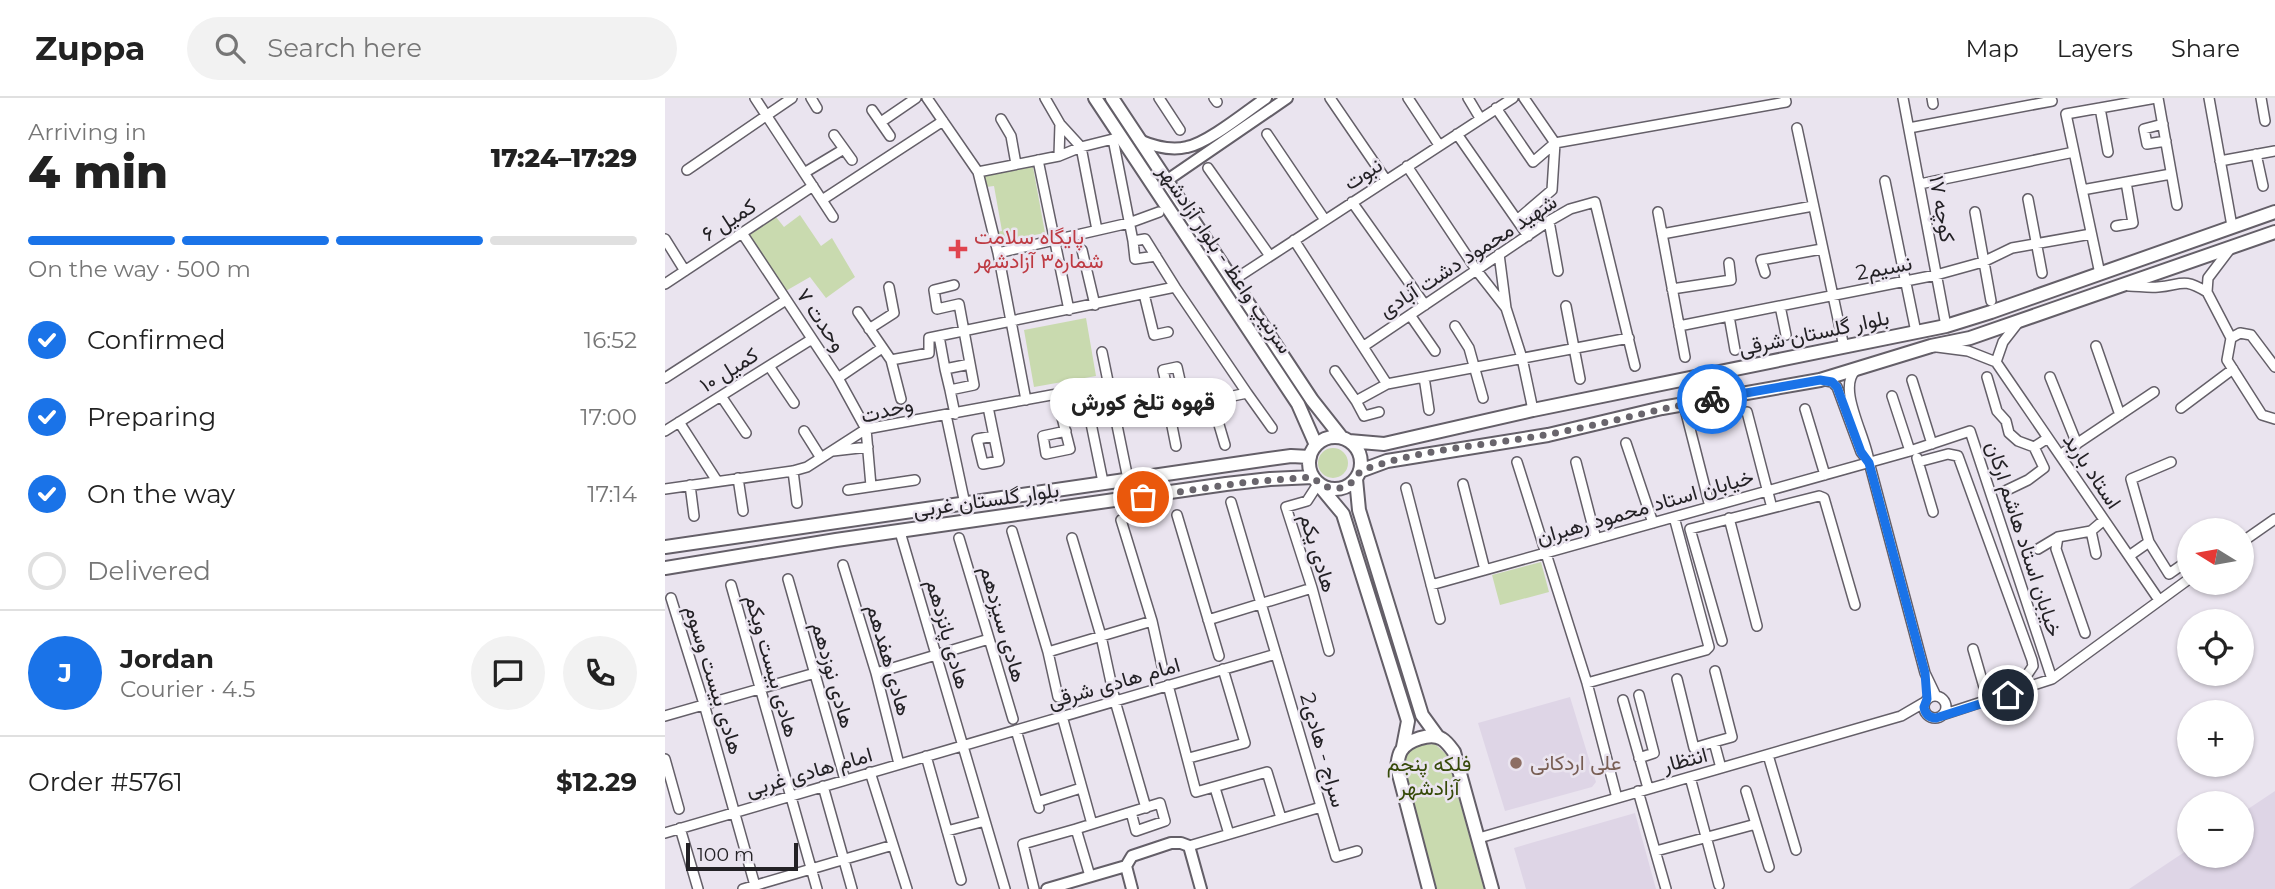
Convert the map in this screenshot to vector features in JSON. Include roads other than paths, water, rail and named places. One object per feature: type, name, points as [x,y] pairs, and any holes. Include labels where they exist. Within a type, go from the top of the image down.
[{"type":"main road","name":"سرتیپ واعظ - بلوار آزادشهر","points":[[1095,98],[1117,138],[1298,404],[1307,421],[1313,451]]},
{"type":"main road","name":"سرتیپ واعظ - بلوار آزادشهر","points":[[1112,98],[1144,142],[1232,281],[1312,400],[1346,439]]},
{"type":"main road","name":"بلوار گلستان شرقی","points":[[1346,439],[1384,444],[1533,410],[1946,326],[2275,212]]},
{"type":"main road","name":"بلوار گلستان شرقی","points":[[1358,475],[1387,461],[1548,435],[1662,408],[1820,380],[1931,346],[1970,338],[2275,232]]},
{"type":"main road","points":[[1660,385],[1662,408]]},
{"type":"main road","points":[[1307,421],[1321,419],[1324,413]]},
{"type":"main road","points":[[1429,889],[1397,768],[1408,721],[1343,514],[1309,467],[1313,451],[1328,438],[1346,439],[1360,454],[1359,510],[1422,716],[1454,752],[1492,889]]},
{"type":"main road","points":[[1384,444],[1380,453],[1387,461]]},
{"type":"main road","name":"بلوار گلستان غربی","points":[[665,547],[965,505],[1313,451]]},
{"type":"main road","points":[[1269,459],[1275,462],[1278,468],[1271,479]]},
{"type":"main road","points":[[1316,480],[1328,489],[1338,489],[1348,486],[1358,475]]},
{"type":"main road","name":"بلوار گلستان غربی","points":[[665,568],[801,545],[1271,479],[1316,480]]},
{"type":"main road","points":[[1403,747],[1415,740],[1438,737]]},
{"type":"street","points":[[755,98],[833,218]]},
{"type":"street","points":[[687,170],[792,98]]},
{"type":"street","points":[[811,98],[817,108]]},
{"type":"street","points":[[881,122],[916,98]]},
{"type":"street","points":[[927,98],[978,172],[998,253],[1026,400]]},
{"type":"street","points":[[1045,98],[1060,124],[1081,147],[1097,230]]},
{"type":"street","points":[[1159,98],[1180,130]]},
{"type":"street","points":[[1144,142],[1166,148],[1190,147],[1211,136],[1266,98]]},
{"type":"street","points":[[1168,179],[1287,98]]},
{"type":"street","points":[[1329,98],[1386,180]]},
{"type":"street","points":[[1408,98],[1439,145]]},
{"type":"street","points":[[1468,98],[1480,118]]},
{"type":"street","name":"نبوت","points":[[1232,281],[1513,98]]},
{"type":"street","points":[[1517,220],[1552,190],[1555,144],[1524,98]]},
{"type":"street","name":"کوچه ۱۷","points":[[1903,98],[1946,326]]},
{"type":"street","points":[[2066,114],[2157,98],[2177,205]]},
{"type":"street","points":[[2209,98],[2232,226]]},
{"type":"street","points":[[2261,98],[2265,121]]},
{"type":"street","points":[[1909,128],[2051,99],[2066,114],[2100,274]]},
{"type":"street","points":[[1496,108],[1533,162],[1555,144],[1785,100]]},
{"type":"street","points":[[2100,108],[2108,152]]},
{"type":"street","points":[[872,110],[890,136]]},
{"type":"street","points":[[1001,119],[1011,135],[1016,164]]},
{"type":"street","points":[[822,201],[943,121]]},
{"type":"street","points":[[1059,156],[1060,124]]},
{"type":"street","points":[[2163,124],[2144,129],[2147,144],[2166,141]]},
{"type":"street","points":[[1797,128],[1845,347]]},
{"type":"street","points":[[1267,134],[1325,220]]},
{"type":"street","points":[[1457,134],[1528,236]]},
{"type":"street","points":[[834,135],[852,160]]},
{"type":"street","points":[[978,172],[1059,156],[1117,138],[1135,258],[1156,256]]},
{"type":"street","points":[[804,173],[844,149]]},
{"type":"street","points":[[2220,161],[2275,151]]},
{"type":"street","points":[[1920,184],[2074,152]]},
{"type":"street","points":[[2256,154],[2263,186]]},
{"type":"street","points":[[1038,160],[1069,310]]},
{"type":"street","points":[[1407,166],[1477,271],[1506,308]]},
{"type":"street","points":[[1208,168],[1270,256]]},
{"type":"street","points":[[2082,190],[2171,174]]},
{"type":"street","points":[[1885,181],[1916,332]]},
{"type":"street","points":[[2116,226],[2133,223],[2126,182]]},
{"type":"street","name":"کمیل ۶","points":[[665,284],[813,186]]},
{"type":"street","points":[[2028,199],[2042,273]]},
{"type":"street","points":[[1352,202],[1425,305]]},
{"type":"street","name":"شهید محمود دشت آبادی","points":[[1364,346],[1549,221],[1570,209],[1595,202],[1629,338]]},
{"type":"street","points":[[1662,234],[1813,206]]},
{"type":"street","points":[[998,253],[1129,223],[1159,212]]},
{"type":"street","points":[[1658,212],[1685,357]]},
{"type":"street","points":[[1976,212],[1991,301]]},
{"type":"street","points":[[1549,221],[1558,271]]},
{"type":"street","name":"وحدت ۷","points":[[741,233],[838,378],[866,429]]},
{"type":"street","name":"نسیم2","points":[[1679,326],[1936,275],[1983,262],[2012,248],[2091,234]]},
{"type":"street","points":[[665,239],[685,271]]},
{"type":"street","points":[[1133,241],[1145,239],[1272,428]]},
{"type":"street","points":[[1294,240],[1387,384]]},
{"type":"street","points":[[2207,292],[2208,278],[2232,246]]},
{"type":"street","points":[[1765,273],[1761,260],[1822,249]]},
{"type":"street","points":[[1082,250],[1095,305]]},
{"type":"street","points":[[1499,254],[1506,308],[1522,358],[1533,410]]},
{"type":"street","points":[[1672,289],[1731,280],[1729,263]]},
{"type":"street","points":[[2120,285],[2158,287],[2182,282],[2194,284],[2207,292],[2231,338],[2227,360],[2262,415],[2275,419]]},
{"type":"street","points":[[950,390],[974,385],[959,304],[937,309],[934,290],[954,285]]},
{"type":"street","points":[[869,329],[894,313],[890,287]]},
{"type":"street","points":[[891,360],[929,353],[929,338],[1175,287]]},
{"type":"street","points":[[1144,294],[1154,335],[1168,332]]},
{"type":"street","points":[[665,378],[786,300]]},
{"type":"street","points":[[1566,306],[1580,379]]},
{"type":"street","points":[[1780,306],[1786,335]]},
{"type":"street","points":[[857,312],[891,360],[901,399]]},
{"type":"street","points":[[1410,315],[1435,351]]},
{"type":"street","points":[[1729,316],[1735,350]]},
{"type":"street","points":[[1931,346],[1968,351],[1996,362],[2003,342],[2022,319]]},
{"type":"street","points":[[1455,326],[1469,348],[1483,398]]},
{"type":"street","points":[[2231,338],[2240,333],[2251,335],[2275,368]]},
{"type":"street","points":[[939,336],[950,390],[950,414],[965,505]]},
{"type":"street","points":[[1356,401],[1387,384],[1629,338],[1635,366]]},
{"type":"street","name":"کمیل ۱۰","points":[[665,431],[812,339]]},
{"type":"street","points":[[2096,346],[2120,415]]},
{"type":"street","points":[[838,378],[881,348]]},
{"type":"street","points":[[1101,352],[1128,480]]},
{"type":"street","name":"استاد باربد","points":[[1996,362],[2159,600]]},
{"type":"street","points":[[945,369],[970,364]]},
{"type":"street","points":[[769,366],[794,403]]},
{"type":"street","points":[[1177,367],[1163,370],[1165,379],[1167,387],[1180,384],[1186,407]]},
{"type":"street","points":[[2181,408],[2233,369]]},
{"type":"street","points":[[1856,370],[1851,374],[1849,396],[1868,449],[1869,463],[1925,673],[1933,700],[1945,709],[1942,715]]},
{"type":"street","points":[[1335,372],[1364,416],[1379,412]]},
{"type":"street","points":[[1424,377],[1429,410]]},
{"type":"street","points":[[1987,377],[1997,411],[2006,421],[2009,433],[2018,442],[2034,447],[2044,468],[2028,480],[2005,491]]},
{"type":"street","points":[[2050,377],[2077,444]]},
{"type":"street","points":[[1820,380],[1832,382],[1837,387],[1861,452],[1869,463]]},
{"type":"street","points":[[1912,380],[1932,444]]},
{"type":"street","name":"وحدت","points":[[665,489],[793,471],[807,467],[866,429],[1084,389],[1102,477]]},
{"type":"street","points":[[2060,456],[2154,392]]},
{"type":"street","points":[[1116,421],[1247,393]]},
{"type":"street","points":[[1056,394],[1066,431],[1070,449],[1046,454],[1043,436],[1066,431]]},
{"type":"street","points":[[721,396],[746,433]]},
{"type":"street","points":[[1892,396],[1918,462],[1933,512]]},
{"type":"street","points":[[1212,401],[1225,445]]},
{"type":"street","points":[[988,407],[994,436],[999,461],[983,464],[977,439],[994,436]]},
{"type":"street","points":[[1805,409],[1825,475]]},
{"type":"street","points":[[1169,411],[1176,446]]},
{"type":"street","points":[[1747,412],[1772,508]]},
{"type":"street","points":[[1686,413],[1710,507]]},
{"type":"street","points":[[679,422],[717,481]]},
{"type":"street","points":[[866,429],[871,486]]},
{"type":"street","points":[[804,431],[821,458]]},
{"type":"street","name":"خیابان استاد هاشم ارکان","points":[[1869,463],[1970,431],[2052,679]]},
{"type":"street","points":[[2034,447],[2048,438]]},
{"type":"street","points":[[1626,443],[1653,523]]},
{"type":"street","points":[[832,451],[868,447]]},
{"type":"street","points":[[1918,462],[1948,454],[1958,456],[2033,666],[2027,675],[1984,687],[1973,649]]},
{"type":"street","points":[[1517,462],[1587,683],[1617,798]]},
{"type":"street","points":[[1576,462],[1596,539]]},
{"type":"street","points":[[2171,462],[2131,479],[2149,542],[2169,574],[2177,568]]},
{"type":"street","name":"خیابان استاد محمود رهبران","points":[[1431,585],[1869,463]]},
{"type":"street","points":[[793,471],[797,503]]},
{"type":"street","points":[[738,478],[743,511]]},
{"type":"street","points":[[848,490],[915,480]]},
{"type":"street","name":"هادی یکم","points":[[1316,480],[1307,501],[1286,507],[1329,651]]},
{"type":"street","points":[[1463,484],[1485,570]]},
{"type":"street","points":[[690,485],[694,516]]},
{"type":"street","points":[[1406,488],[1440,619]]},
{"type":"street","points":[[1722,641],[1690,529],[1729,518],[1819,496],[1824,498],[1855,605]]},
{"type":"street","name":"سراج - هادی2","points":[[1231,502],[1336,857],[1357,851]]},
{"type":"street","points":[[1177,515],[1219,656]]},
{"type":"street","points":[[1587,683],[1706,650],[1709,646],[1674,517]]},
{"type":"street","points":[[1729,518],[1757,626]]},
{"type":"street","points":[[2254,534],[2275,519]]},
{"type":"street","points":[[1121,520],[1152,621],[1162,666]]},
{"type":"street","points":[[2038,549],[2058,537],[2091,531],[2104,520]]},
{"type":"street","points":[[1012,531],[1048,652],[1058,698]]},
{"type":"street","points":[[2091,531],[2096,554]]},
{"type":"street","name":"هادی پانزدهم","points":[[899,532],[1005,889]]},
{"type":"street","points":[[2058,537],[2056,549],[2085,633]]},
{"type":"street","name":"هادی سیزدهم","points":[[959,538],[1013,719]]},
{"type":"street","points":[[1073,538],[1146,808]]},
{"type":"street","points":[[2129,556],[2149,542]]},
{"type":"street","name":"هادی هفدهم","points":[[843,565],[876,673],[899,764]]},
{"type":"street","name":"هادی نوزدهم","points":[[788,579],[845,780]]},
{"type":"street","name":"هادی بیست ویکم","points":[[731,585],[817,889]]},
{"type":"street","points":[[1901,716],[1928,715],[1936,718],[2052,679],[2177,587]]},
{"type":"street","points":[[1208,620],[1312,588]]},
{"type":"street","name":"هادی بیست وسوم","points":[[671,598],[704,704],[755,887]]},
{"type":"street","points":[[1048,652],[1152,621]]},
{"type":"street","points":[[876,673],[989,639]]},
{"type":"street","name":"امام هادی شرقی","points":[[963,746],[1276,654]]},
{"type":"street","points":[[1188,758],[1245,743],[1223,669]]},
{"type":"street","points":[[1677,679],[1694,748],[1732,737],[1715,671]]},
{"type":"street","points":[[665,716],[815,673]]},
{"type":"street","points":[[1168,685],[1196,792],[1267,772],[1281,818]]},
{"type":"street","points":[[1639,695],[1654,753],[1639,758]]},
{"type":"street","points":[[1623,700],[1648,788]]},
{"type":"street","points":[[1928,715],[1924,710],[1933,700]]},
{"type":"street","points":[[1901,716],[1933,700],[1969,706]]},
{"type":"street","points":[[1062,716],[1092,824]]},
{"type":"street","name":"انتظار","points":[[1479,838],[1901,716]]},
{"type":"street","points":[[1016,730],[1038,805],[1081,788]]},
{"type":"street","points":[[1714,742],[1721,768]]},
{"type":"street","name":"امام هادی غربی","points":[[665,833],[963,746]]},
{"type":"street","points":[[1768,755],[1796,850]]},
{"type":"street","points":[[926,756],[961,880]]},
{"type":"street","points":[[665,759],[679,809]]},
{"type":"street","points":[[870,772],[907,889]]},
{"type":"street","points":[[1690,777],[1719,885]]},
{"type":"street","points":[[824,786],[852,889]]},
{"type":"street","points":[[1215,788],[1229,834]]},
{"type":"street","points":[[1638,791],[1666,889]]},
{"type":"street","points":[[1746,791],[1769,867]]},
{"type":"street","points":[[1034,889],[1023,844],[1160,803],[1165,821],[1136,831],[1131,812]]},
{"type":"street","points":[[1047,889],[1126,866],[1132,856],[1171,843],[1189,846],[1321,807]]},
{"type":"street","points":[[947,831],[985,821]]},
{"type":"street","points":[[1656,851],[1756,824]]},
{"type":"street","points":[[680,828],[698,889]]},
{"type":"street","points":[[1076,829],[1090,876]]},
{"type":"street","points":[[743,889],[893,845]]},
{"type":"street","points":[[1189,846],[1201,889]]},
{"type":"street","points":[[1126,866],[1132,889]]},
{"type":"place","name":"پایگاه سلامت شماره۳ آزادشهر","points":[[958,249]]},
{"type":"place","name":"قهوه تلخ کورش","points":[[1143,497]]},
{"type":"place","name":"علی اردکانی","points":[[1516,763]]},
{"type":"park label","name":"فلکه پنجم آزادشهر","points":[[1429,776]]}]
